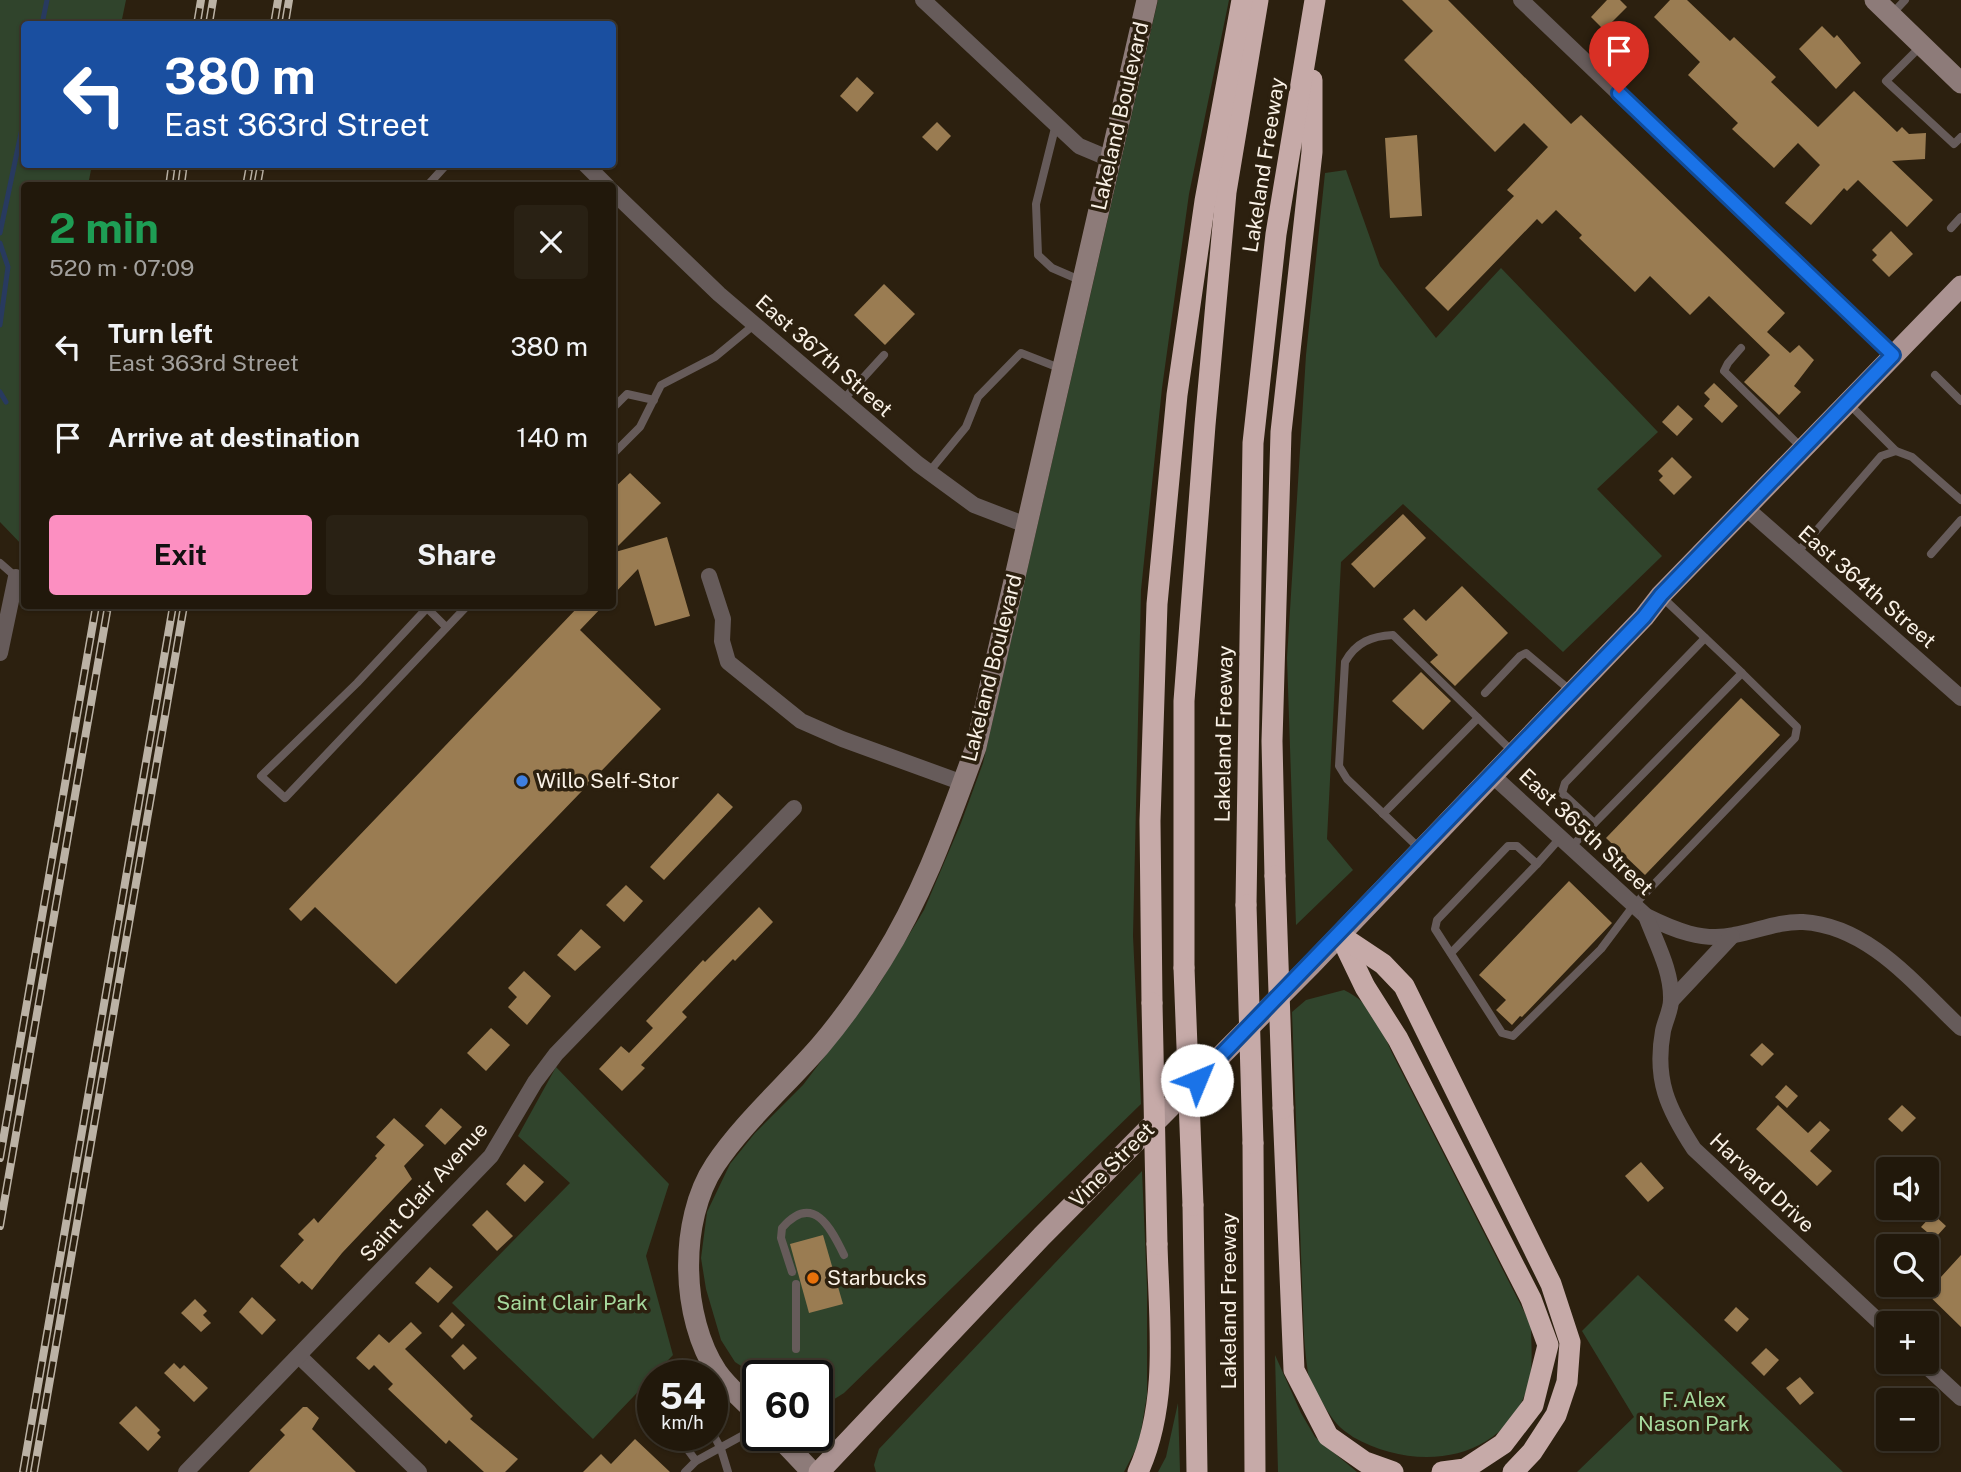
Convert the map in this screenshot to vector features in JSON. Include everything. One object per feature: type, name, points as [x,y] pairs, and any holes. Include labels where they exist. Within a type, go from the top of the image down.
[{"type":"highway","points":[[1138,1472],[1150,1447],[1160,1384],[1150,821],[1157,604],[1178,382],[1205,201],[1242,0]]},
{"type":"highway","name":"Lakeland Freeway","points":[[1197,1472],[1193,1205],[1184,968],[1184,701],[1226,192],[1258,0]]},
{"type":"highway","points":[[1314,7],[1312,152],[1281,432],[1272,741],[1294,1370],[1328,1436],[1365,1462],[1393,1472]]},
{"type":"highway","name":"Lakeland Freeway","points":[[1255,1472],[1253,1143],[1247,905],[1253,443],[1276,234],[1314,7]]},
{"type":"highway","points":[[1340,935],[1365,987],[1398,1039],[1531,1299],[1548,1345],[1533,1405],[1503,1444],[1465,1469],[1442,1472]]},
{"type":"highway","points":[[1340,935],[1383,964],[1404,986],[1551,1284],[1570,1342],[1567,1382],[1556,1415],[1532,1452],[1513,1472]]},
{"type":"main road","name":"Vine Street","points":[[820,1472],[1081,1195],[1340,935],[1644,617],[1661,595],[1961,286]]},
{"type":"street","points":[[923,0],[1079,146],[1110,159]]},
{"type":"street","name":"Lakeland Boulevard","points":[[710,1360],[699,1338],[693,1313],[689,1266],[691,1237],[699,1201],[714,1166],[776,1092],[821,1044],[882,959],[934,862],[976,747],[1147,0]]},
{"type":"street","points":[[1521,0],[1893,355]]},
{"type":"street","points":[[1875,0],[1898,8],[1922,45],[1961,83]]},
{"type":"street","points":[[589,168],[603,182]]},
{"type":"street","name":"East 367th Street","points":[[616,195],[719,294],[929,472],[974,505],[1026,526]]},
{"type":"street","name":"East 364th Street","points":[[1746,508],[1961,698]]},
{"type":"street","points":[[709,576],[723,619],[722,641],[728,662],[801,721],[842,739],[963,783]]},
{"type":"street","points":[[0,653],[16,577]]},
{"type":"street","name":"East 365th Street","points":[[1492,775],[1646,916],[1673,929],[1703,937],[1732,936],[1803,922],[1833,929],[1867,942],[1961,1028]]},
{"type":"street","name":"Saint Clair Avenue","points":[[186,1472],[491,1156],[555,1054],[794,808]]},
{"type":"street","name":"Harvard Drive","points":[[1646,916],[1667,968],[1671,1001],[1663,1031],[1660,1058],[1662,1091],[1674,1118],[1694,1149],[1876,1319]]},
{"type":"street","points":[[1671,1001],[1732,936]]},
{"type":"street","points":[[299,1356],[419,1472]]},
{"type":"street","points":[[1935,1374],[1961,1398]]},
{"type":"street","name":"Lakeland Boulevard","points":[[728,1384],[742,1399]]},
{"type":"street","points":[[792,1451],[812,1472]]},
{"type":"lane","points":[[1922,45],[1886,81],[1961,151]]},
{"type":"lane","points":[[1056,124],[1036,204],[1038,255],[1052,268],[1082,281]]},
{"type":"lane","points":[[1954,144],[1961,137]]},
{"type":"lane","points":[[431,182],[443,168]]},
{"type":"lane","points":[[1951,228],[1961,217]]},
{"type":"lane","points":[[616,451],[640,427],[662,385],[715,358],[755,324]]},
{"type":"lane","points":[[1741,348],[1724,371],[1803,449]]},
{"type":"lane","points":[[929,472],[966,427],[978,397],[1021,353],[1062,369]]},
{"type":"lane","points":[[843,400],[884,355]]},
{"type":"lane","points":[[1935,375],[1961,401]]},
{"type":"lane","points":[[616,405],[627,394],[654,400]]},
{"type":"lane","points":[[1847,402],[1896,451],[1912,457],[1961,500]]},
{"type":"lane","points":[[1797,553],[1881,456],[1896,451]]},
{"type":"lane","points":[[1931,554],[1961,520]]},
{"type":"lane","points":[[0,563],[16,577]]},
{"type":"lane","points":[[1537,864],[1517,846],[1508,846],[1437,920],[1435,929],[1502,1033],[1513,1036],[1601,949],[1634,905],[1795,738],[1797,727],[1661,595]]},
{"type":"lane","points":[[426,609],[357,683],[261,776],[285,798],[464,609]]},
{"type":"lane","points":[[428,609],[446,627]]},
{"type":"lane","points":[[1421,850],[1347,779],[1339,766],[1345,662],[1350,652],[1362,642],[1378,636],[1393,635],[1513,753]]},
{"type":"lane","points":[[1594,823],[1562,793],[1565,783],[1705,638]]},
{"type":"lane","points":[[1485,693],[1526,653],[1533,656],[1571,691]]},
{"type":"lane","points":[[1451,953],[1537,864],[1594,823],[1742,673]]},
{"type":"lane","points":[[1383,814],[1478,718]]},
{"type":"lane","points":[[792,1272],[781,1238],[782,1228],[798,1216],[818,1214],[826,1221],[844,1255]]},
{"type":"lane","points":[[796,1284],[796,1349]]},
{"type":"lane","points":[[689,1451],[696,1461]]},
{"type":"lane","points":[[685,1472],[696,1461],[717,1451]]},
{"type":"lane","points":[[719,1472],[727,1468],[722,1451]]},
{"type":"green space","points":[[0,0],[126,0],[122,21],[21,21],[21,168],[91,168],[89,182],[21,182],[21,544],[0,522]]},
{"type":"green space","points":[[1158,0],[1229,0],[1189,194],[1162,388],[1141,590],[1133,936],[1141,1104],[844,1393],[833,1400],[833,1360],[742,1360],[742,1367],[735,1362],[721,1340],[706,1289],[701,1258],[707,1212],[730,1164],[755,1133],[803,1085],[878,986],[924,910],[983,763]]},
{"type":"green space","points":[[1346,170],[1380,266],[1436,338],[1501,268],[1658,432],[1597,489],[1662,556],[1563,652],[1403,504],[1341,562],[1327,839],[1353,870],[1296,925],[1287,658],[1306,355],[1325,173]]},
{"type":"green space","points":[[1344,990],[1362,1002],[1379,1025],[1531,1325],[1531,1374],[1515,1414],[1497,1433],[1477,1446],[1453,1454],[1428,1457],[1402,1455],[1353,1437],[1329,1414],[1309,1378],[1304,1336],[1292,1012],[1306,1000]]},
{"type":"green space","name":"Saint Clair Park","points":[[556,1067],[669,1184],[646,1256],[673,1355],[668,1360],[637,1360],[637,1393],[593,1439],[452,1303],[570,1183],[518,1136]]},
{"type":"green space","points":[[1142,1171],[1147,1287],[1147,1395],[1139,1443],[1124,1472],[876,1472],[874,1465],[879,1449]]},
{"type":"green space","name":"F. Alex Nason Park","points":[[1638,1275],[1843,1472],[1577,1472],[1634,1417],[1582,1331]]},
{"type":"green space","points":[[1275,1355],[1315,1437],[1357,1472],[1278,1472]]},
{"type":"green space","points":[[1178,1403],[1180,1472],[1158,1472],[1166,1457]]},
{"type":"building","points":[[1402,0],[1448,0],[1571,124],[1581,115],[1785,313],[1767,332],[1790,353],[1799,345],[1814,360],[1794,386],[1801,392],[1779,415],[1744,382],[1770,355],[1709,296],[1690,315],[1650,276],[1635,292],[1579,238],[1582,235],[1556,210],[1542,224],[1537,219],[1448,311],[1425,288],[1514,196],[1507,190],[1548,147],[1524,123],[1495,152],[1404,60],[1433,31]]},
{"type":"building","points":[[1607,0],[1620,0],[1627,7],[1604,30],[1591,17]]},
{"type":"building","points":[[1670,0],[1687,0],[1730,41],[1734,37],[1776,77],[1771,82],[1818,127],[1854,91],[1897,132],[1902,127],[1909,134],[1926,133],[1925,159],[1892,161],[1933,200],[1907,227],[1858,180],[1847,191],[1844,188],[1811,225],[1785,203],[1820,165],[1798,143],[1774,168],[1732,129],[1738,123],[1688,75],[1700,62],[1654,17]]},
{"type":"building","points":[[1822,26],[1834,38],[1837,35],[1861,63],[1836,89],[1799,49]]},
{"type":"building","points":[[857,77],[874,93],[857,112],[840,96]]},
{"type":"building","points":[[937,122],[951,136],[937,151],[922,137]]},
{"type":"building","points":[[1417,135],[1422,216],[1390,218],[1385,138]]},
{"type":"building","points":[[1891,231],[1913,254],[1889,277],[1872,260],[1877,255],[1872,250]]},
{"type":"building","points":[[884,284],[915,314],[885,345],[854,315]]},
{"type":"building","points":[[1714,383],[1738,406],[1722,423],[1704,406],[1710,399],[1704,393]]},
{"type":"building","points":[[1678,405],[1693,419],[1677,436],[1662,422]]},
{"type":"building","points":[[1672,457],[1692,477],[1674,495],[1659,480],[1663,476],[1658,471]]},
{"type":"building","points":[[630,473],[661,503],[616,548],[616,486]]},
{"type":"building","points":[[1403,514],[1426,538],[1374,588],[1351,564]]},
{"type":"building","points":[[667,537],[690,616],[655,626],[638,569],[616,592],[616,552]]},
{"type":"building","points":[[1462,586],[1508,633],[1455,686],[1430,662],[1438,655],[1403,619],[1414,609],[1426,621]]},
{"type":"building","points":[[576,609],[600,609],[580,630],[661,709],[396,984],[315,907],[301,921],[289,909]]},
{"type":"building","points":[[1421,672],[1451,701],[1423,730],[1392,701]]},
{"type":"building","points":[[1741,698],[1780,735],[1645,875],[1606,838]]},
{"type":"building","points":[[718,793],[733,807],[664,880],[650,867]]},
{"type":"building","points":[[1569,881],[1612,923],[1512,1025],[1496,1010],[1506,1000],[1479,975]]},
{"type":"building","points":[[626,885],[643,901],[624,922],[606,905]]},
{"type":"building","points":[[759,907],[773,922],[682,1012],[687,1017],[641,1065],[645,1068],[622,1091],[599,1069],[621,1046],[629,1053],[653,1028],[646,1021],[703,960],[705,962]]},
{"type":"building","points":[[581,929],[601,947],[575,971],[557,955]]},
{"type":"building","points":[[524,971],[551,996],[527,1025],[508,1007],[517,997],[508,988]]},
{"type":"building","points":[[491,1028],[510,1045],[486,1071],[467,1053]]},
{"type":"building","points":[[1762,1043],[1774,1054],[1762,1066],[1750,1055]]},
{"type":"building","points":[[1786,1085],[1798,1096],[1787,1108],[1775,1097]]},
{"type":"building","points":[[1778,1105],[1808,1133],[1820,1121],[1830,1130],[1810,1151],[1832,1171],[1817,1186],[1756,1129]]},
{"type":"building","points":[[1902,1105],[1916,1118],[1902,1132],[1888,1119]]},
{"type":"building","points":[[441,1108],[462,1127],[445,1145],[425,1126]]},
{"type":"building","points":[[394,1118],[424,1145],[404,1166],[412,1179],[342,1253],[312,1290],[302,1281],[299,1284],[280,1266],[304,1240],[298,1234],[314,1218],[318,1223],[377,1158],[375,1156],[385,1145],[376,1137]]},
{"type":"building","points":[[1641,1162],[1664,1188],[1648,1202],[1625,1176]]},
{"type":"building","points":[[524,1164],[544,1182],[525,1202],[506,1184]]},
{"type":"building","points":[[487,1210],[513,1236],[497,1251],[472,1225]]},
{"type":"building","points":[[1927,1220],[1939,1220],[1946,1226],[1939,1234],[1927,1234],[1921,1227]]},
{"type":"building","name":"Starbucks","points":[[823,1235],[843,1304],[809,1313],[790,1244]]},
{"type":"building","points":[[1961,1255],[1961,1327],[1930,1297],[1939,1297],[1940,1278]]},
{"type":"building","points":[[430,1267],[453,1287],[438,1303],[415,1283]]},
{"type":"building","points":[[252,1297],[276,1320],[262,1335],[239,1312]]},
{"type":"building","points":[[195,1299],[207,1311],[203,1315],[211,1323],[201,1332],[181,1313]]},
{"type":"building","points":[[1736,1307],[1749,1319],[1737,1332],[1724,1320]]},
{"type":"building","points":[[452,1312],[465,1325],[452,1339],[439,1326]]},
{"type":"building","points":[[411,1322],[422,1333],[405,1349],[473,1416],[470,1419],[518,1459],[505,1472],[484,1472],[449,1440],[446,1444],[388,1389],[393,1384],[374,1365],[369,1370],[356,1358],[379,1334],[389,1343]]},
{"type":"building","points":[[463,1344],[477,1358],[464,1370],[451,1356]]},
{"type":"building","points":[[1766,1348],[1779,1360],[1764,1376],[1751,1363]]},
{"type":"building","points":[[174,1363],[180,1369],[184,1365],[208,1388],[194,1402],[164,1373]]},
{"type":"building","points":[[1800,1377],[1814,1393],[1800,1405],[1786,1388]]},
{"type":"building","points":[[136,1406],[160,1430],[157,1433],[161,1437],[148,1451],[119,1423]]},
{"type":"building","points":[[303,1407],[307,1407],[319,1418],[312,1429],[356,1472],[249,1472],[285,1435],[280,1430]]},
{"type":"building","points":[[635,1439],[637,1451],[648,1451],[670,1472],[583,1472],[601,1454],[611,1464]]},
{"type":"waterway","points":[[43,21],[47,0]]},
{"type":"waterway","points":[[0,233],[21,133]]},
{"type":"waterway","points":[[0,243],[8,267],[0,325]]},
{"type":"waterway","points":[[0,392],[6,402]]},
{"type":"railway","points":[[198,21],[201,0]]},
{"type":"railway","points":[[210,21],[213,0]]},
{"type":"railway","points":[[274,21],[278,0]]},
{"type":"railway","points":[[286,21],[289,0]]},
{"type":"railway","points":[[170,182],[171,168]]},
{"type":"railway","points":[[182,182],[183,168]]},
{"type":"railway","points":[[247,182],[249,168]]},
{"type":"railway","points":[[258,182],[260,168]]},
{"type":"railway","points":[[0,1158],[95,609]]},
{"type":"railway","points":[[0,1226],[107,609]]},
{"type":"railway","points":[[23,1472],[172,609]]},
{"type":"railway","points":[[34,1472],[183,609]]},
{"type":"place","name":"Willo Self-Stor","points":[[522,781]]},
{"type":"place","name":"Starbucks","points":[[813,1278]]},
{"type":"route","points":[[1197,1080],[1311,965],[1644,617],[1661,595],[1893,355],[1619,93]]}]
